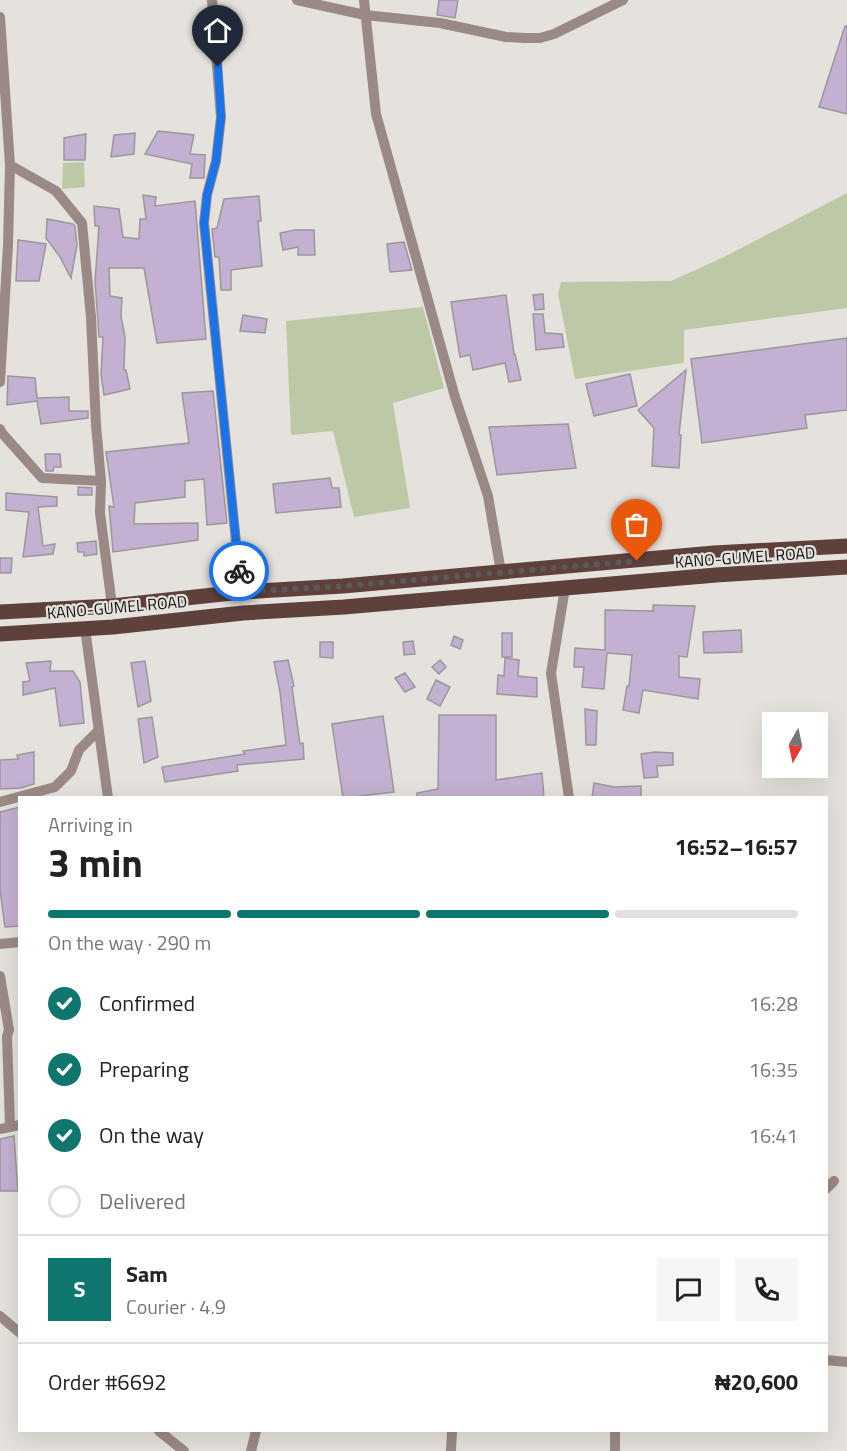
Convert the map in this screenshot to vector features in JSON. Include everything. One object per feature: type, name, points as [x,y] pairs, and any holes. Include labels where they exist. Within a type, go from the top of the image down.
[{"type":"main road","name":"KANO-GUMEL ROAD","points":[[0,612],[112,606],[241,592],[343,586],[714,553],[847,546]]},
{"type":"main road","name":"KANO-GUMEL ROAD","points":[[0,634],[113,627],[243,613],[344,607],[716,575],[847,567]]},
{"type":"street","points":[[212,0],[221,117],[216,161],[207,195],[204,223],[241,592]]},
{"type":"street","points":[[297,0],[365,15],[440,23],[506,37],[540,38],[554,34],[623,0]]},
{"type":"street","points":[[364,0],[376,114],[455,396],[488,496],[501,572]]},
{"type":"street","points":[[0,17],[4,138],[9,165],[0,382]]},
{"type":"street","points":[[9,165],[56,191],[82,223],[92,317],[96,425],[101,482],[100,513],[112,606]]},
{"type":"street","points":[[0,429],[42,478],[101,482]]},
{"type":"street","points":[[565,588],[551,672],[569,796]]},
{"type":"street","points":[[85,628],[108,796]]},
{"type":"street","points":[[22,796],[55,787],[71,771],[79,750],[99,730]]},
{"type":"street","points":[[0,802],[18,797]]},
{"type":"street","points":[[0,944],[18,942]]},
{"type":"street","points":[[0,976],[9,1030],[7,1036],[10,1127]]},
{"type":"street","points":[[9,1030],[18,1026]]},
{"type":"street","points":[[0,1316],[18,1331]]},
{"type":"street","points":[[828,1360],[847,1362]]},
{"type":"street","points":[[160,1432],[184,1451]]},
{"type":"street","points":[[251,1451],[256,1432]]},
{"type":"street","points":[[451,1451],[452,1432]]},
{"type":"street","points":[[615,1432],[615,1451]]},
{"type":"green space","points":[[84,162],[85,187],[62,189],[63,163]]},
{"type":"green space","points":[[847,193],[847,308],[684,330],[684,363],[575,379],[558,294],[561,282],[671,281],[722,258]]},
{"type":"green space","points":[[423,307],[444,388],[393,403],[410,508],[354,517],[333,431],[291,435],[286,321]]},
{"type":"building","points":[[439,0],[458,0],[455,18],[437,15]]},
{"type":"building","points":[[845,26],[847,26],[847,114],[819,107]]},
{"type":"building","points":[[158,131],[194,135],[190,154],[205,155],[204,178],[190,178],[192,164],[145,154]]},
{"type":"building","points":[[135,133],[134,154],[111,157],[114,135]]},
{"type":"building","points":[[86,134],[85,160],[64,160],[64,138]]},
{"type":"building","points":[[143,195],[156,197],[155,206],[195,201],[206,339],[157,343],[144,268],[109,268],[110,296],[122,298],[121,316],[125,337],[124,370],[126,370],[130,389],[104,395],[101,375],[103,337],[99,337],[95,281],[99,226],[95,226],[94,206],[119,209],[123,237],[139,239],[140,219],[146,219]]},
{"type":"building","points":[[259,196],[261,221],[258,221],[262,266],[231,270],[231,290],[221,290],[219,257],[215,257],[212,229],[217,228],[224,199]]},
{"type":"building","points":[[47,219],[75,226],[77,245],[71,278],[60,257],[46,238]]},
{"type":"building","points":[[314,230],[315,255],[298,255],[298,247],[283,250],[280,233]]},
{"type":"building","points":[[18,240],[46,244],[39,281],[16,281]]},
{"type":"building","points":[[404,242],[412,270],[390,272],[387,244]]},
{"type":"building","points":[[543,294],[544,309],[535,310],[533,295]]},
{"type":"building","points":[[506,295],[514,354],[521,380],[509,382],[505,363],[473,370],[470,355],[460,357],[451,302]]},
{"type":"building","points":[[533,314],[543,314],[545,333],[562,334],[564,347],[536,350]]},
{"type":"building","points":[[243,315],[267,319],[265,333],[240,331]]},
{"type":"building","points":[[847,338],[847,410],[805,415],[807,428],[702,443],[691,359]]},
{"type":"building","points":[[686,370],[679,435],[681,435],[679,468],[652,466],[654,428],[638,410]]},
{"type":"building","points":[[630,374],[637,406],[594,416],[586,384]]},
{"type":"building","points":[[8,376],[35,378],[37,398],[69,397],[69,411],[88,411],[88,418],[41,424],[37,401],[7,405]]},
{"type":"building","points":[[213,391],[227,523],[207,525],[204,479],[185,481],[185,497],[135,503],[134,524],[198,523],[198,540],[113,552],[109,506],[114,507],[106,452],[189,443],[182,393]]},
{"type":"building","points":[[568,424],[576,468],[497,475],[489,427]]},
{"type":"building","points":[[45,454],[60,454],[61,467],[54,467],[53,471],[46,471]]},
{"type":"building","points":[[330,478],[332,488],[339,488],[341,507],[276,513],[273,484]]},
{"type":"building","points":[[78,487],[92,488],[92,495],[78,495]]},
{"type":"building","points":[[6,493],[57,497],[57,506],[38,507],[43,546],[55,544],[53,554],[23,557],[29,512],[6,510]]},
{"type":"building","points":[[96,541],[97,554],[84,556],[84,552],[78,552],[77,543]]},
{"type":"building","points":[[0,558],[12,558],[11,573],[0,573]]},
{"type":"building","points":[[653,605],[695,606],[687,657],[679,656],[679,677],[700,679],[698,699],[643,690],[639,713],[623,710],[627,686],[629,686],[632,655],[607,653],[604,689],[582,687],[584,667],[574,667],[575,648],[605,650],[605,610],[653,611]]},
{"type":"building","points":[[741,630],[742,652],[704,653],[703,632]]},
{"type":"building","points":[[502,633],[512,633],[512,657],[502,657]]},
{"type":"building","points":[[454,636],[463,640],[460,649],[451,645]]},
{"type":"building","points":[[413,641],[415,654],[404,655],[403,642]]},
{"type":"building","points":[[320,642],[333,642],[333,658],[320,657]]},
{"type":"building","points":[[505,658],[519,660],[518,676],[537,678],[537,697],[497,694],[498,675],[504,676]]},
{"type":"building","points":[[288,660],[304,759],[237,765],[238,771],[165,782],[162,767],[286,745],[274,662]]},
{"type":"building","points":[[440,660],[446,667],[439,674],[432,667]]},
{"type":"building","points":[[51,661],[50,671],[73,671],[80,682],[84,723],[60,726],[55,688],[23,695],[23,682],[30,681],[26,663]]},
{"type":"building","points":[[145,661],[151,701],[138,707],[131,663]]},
{"type":"building","points":[[405,673],[415,687],[405,692],[395,678]]},
{"type":"building","points":[[436,680],[450,687],[440,706],[427,699]]},
{"type":"building","points":[[585,709],[597,711],[596,745],[586,745]]},
{"type":"building","points":[[439,715],[496,715],[496,780],[542,773],[544,796],[417,796],[417,793],[438,789]]},
{"type":"building","points":[[383,716],[394,792],[343,796],[332,724]]},
{"type":"building","points":[[152,717],[158,757],[144,763],[138,719]]},
{"type":"building","points":[[34,752],[34,784],[21,788],[0,789],[0,760],[18,759],[17,755]]},
{"type":"building","points":[[673,753],[673,765],[657,766],[658,777],[644,778],[641,754]]},
{"type":"building","points":[[594,783],[614,787],[641,786],[641,796],[592,796]]},
{"type":"building","points":[[18,808],[18,926],[5,927],[0,890],[0,812]]},
{"type":"building","points":[[14,1136],[18,1191],[0,1191],[0,1139]]},
{"type":"way so far","points":[[239,571],[241,592],[343,586],[637,561]]},
{"type":"route","points":[[218,67],[221,117],[216,161],[207,195],[204,223],[239,571]]}]
